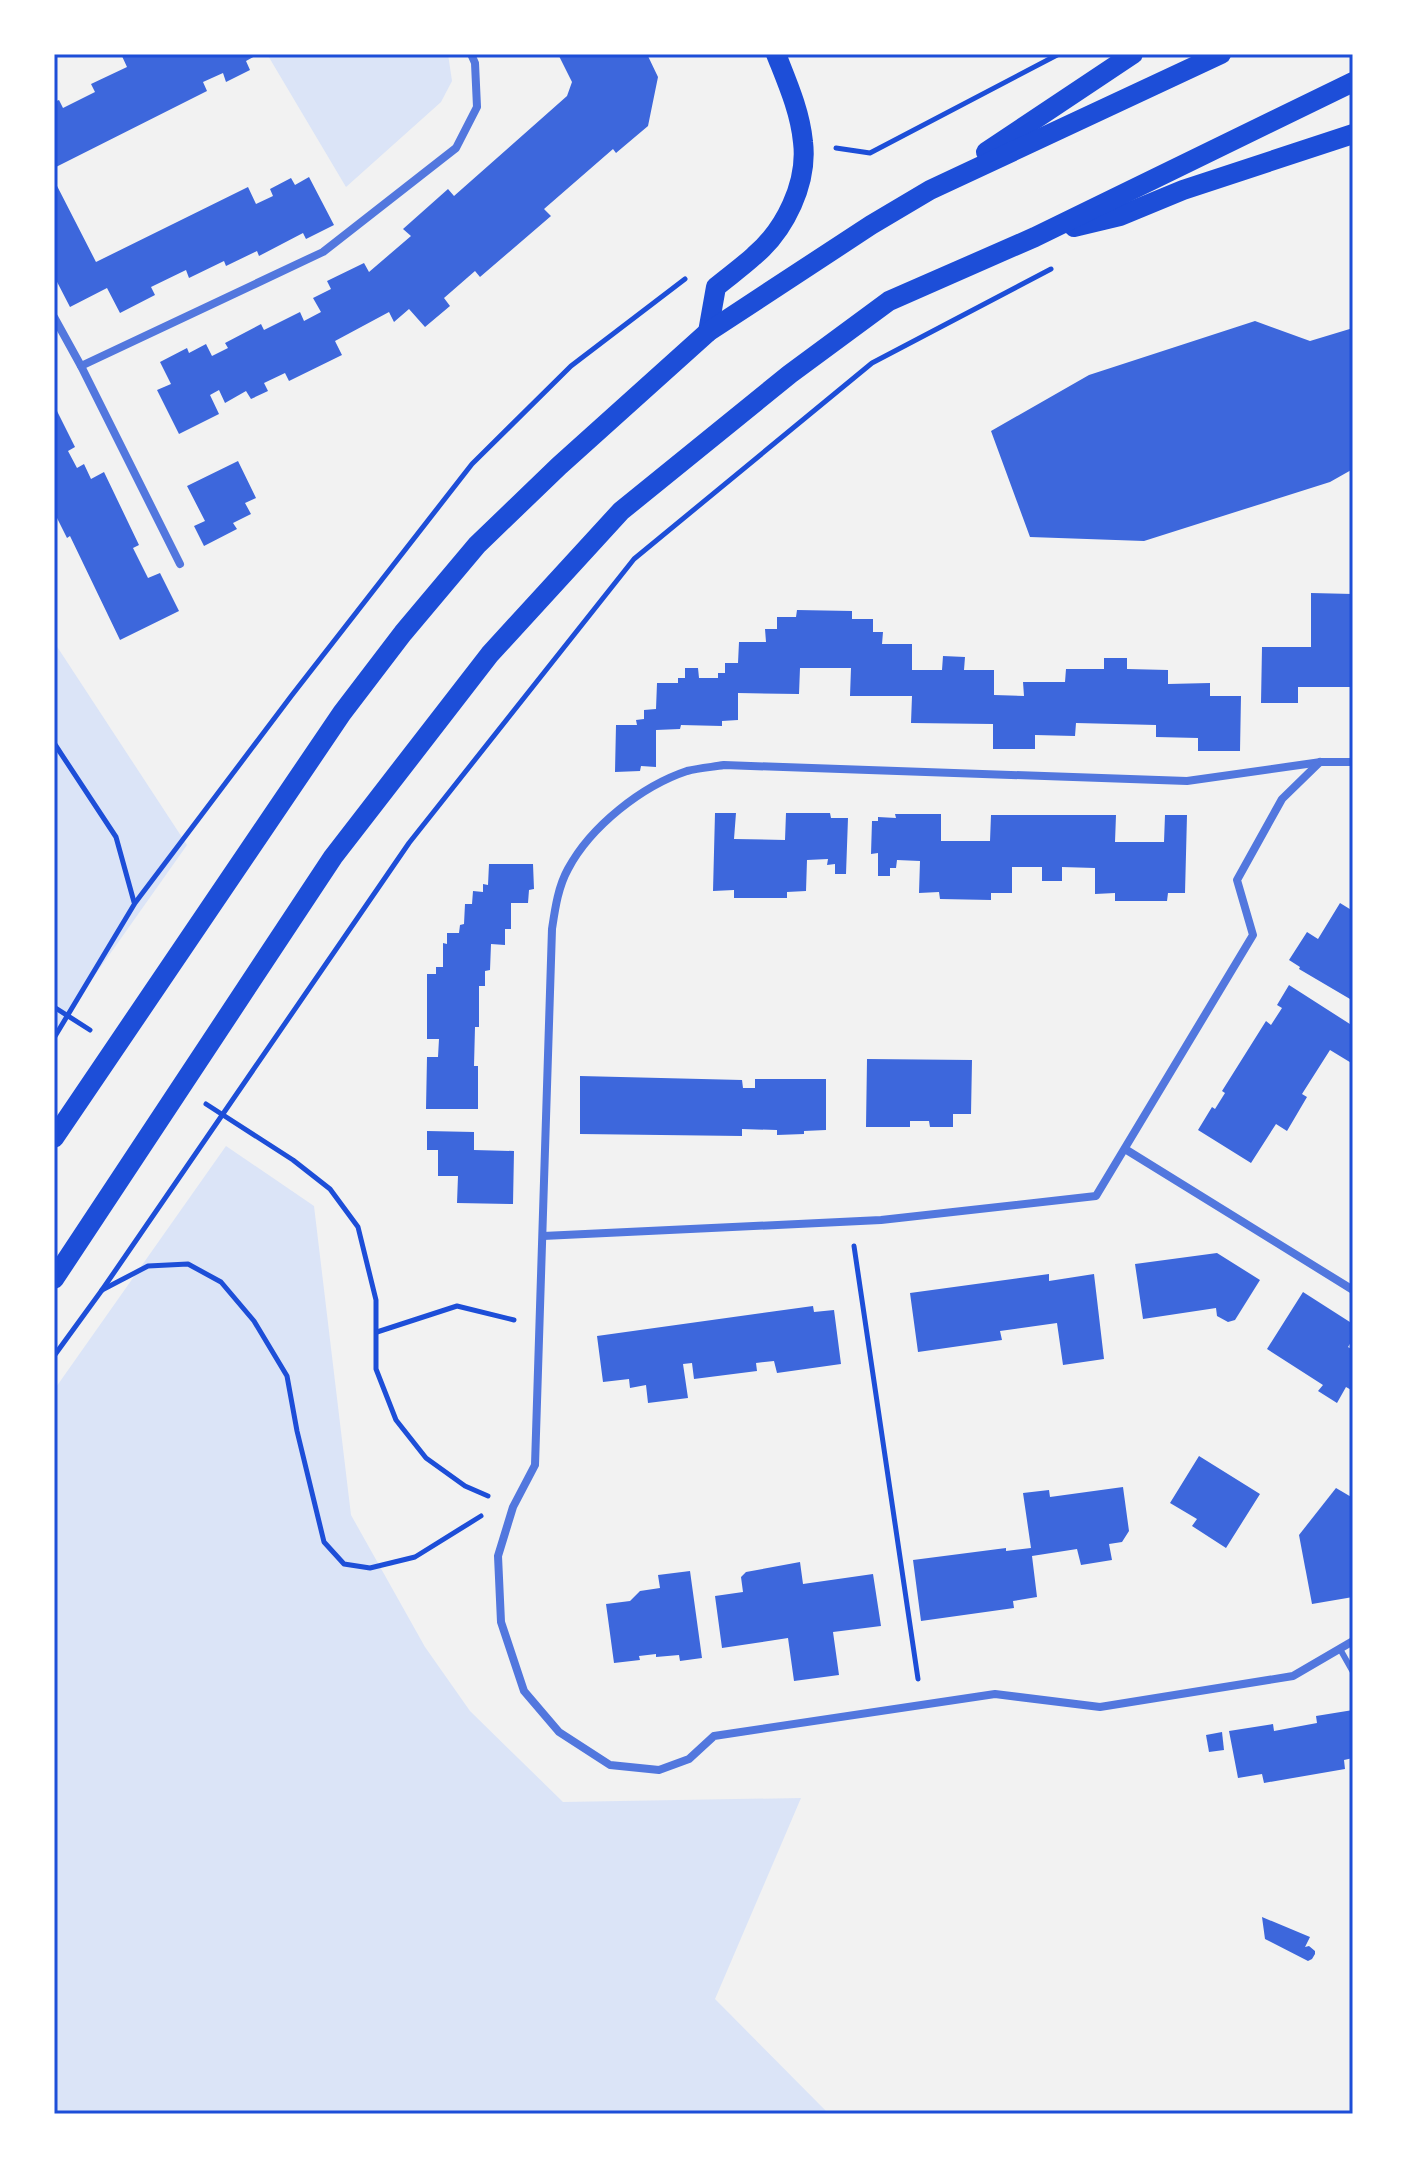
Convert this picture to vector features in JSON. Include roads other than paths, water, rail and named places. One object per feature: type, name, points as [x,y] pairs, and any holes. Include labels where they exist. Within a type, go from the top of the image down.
[{"type":"main road","points":[[708,332],[716,287],[757,255],[782,224],[795,197],[802,172],[804,144],[795,104],[776,54]]},
{"type":"main road","points":[[54,1138],[342,713],[403,633],[477,545],[708,332],[930,190],[1133,54]]},
{"type":"main road","points":[[930,190],[1221,54]]},
{"type":"main road","points":[[54,1279],[333,857],[490,654],[621,511],[790,374],[889,301],[1035,237],[1353,82]]},
{"type":"main road","points":[[1035,237],[1120,216],[1183,190],[1353,134]]},
{"type":"street","points":[[81,366],[323,252],[456,148],[477,107],[475,63],[471,54]]},
{"type":"street","points":[[54,317],[180,564]]},
{"type":"street","points":[[543,1236],[851,1221],[1096,1196],[1253,935],[1237,880],[1282,799],[1321,762]]},
{"type":"street","points":[[1353,762],[1321,762],[1187,781],[724,765],[688,771],[660,783],[634,798],[608,820],[568,869],[556,899],[552,929],[535,1465],[513,1507],[498,1556],[501,1622],[524,1691],[559,1732],[610,1765],[659,1770],[689,1759],[714,1736],[995,1694],[1100,1707],[1293,1676],[1353,1641]]},
{"type":"street","points":[[1125,1149],[1353,1290]]},
{"type":"lane","points":[[1340,1649],[1353,1672]]}]
